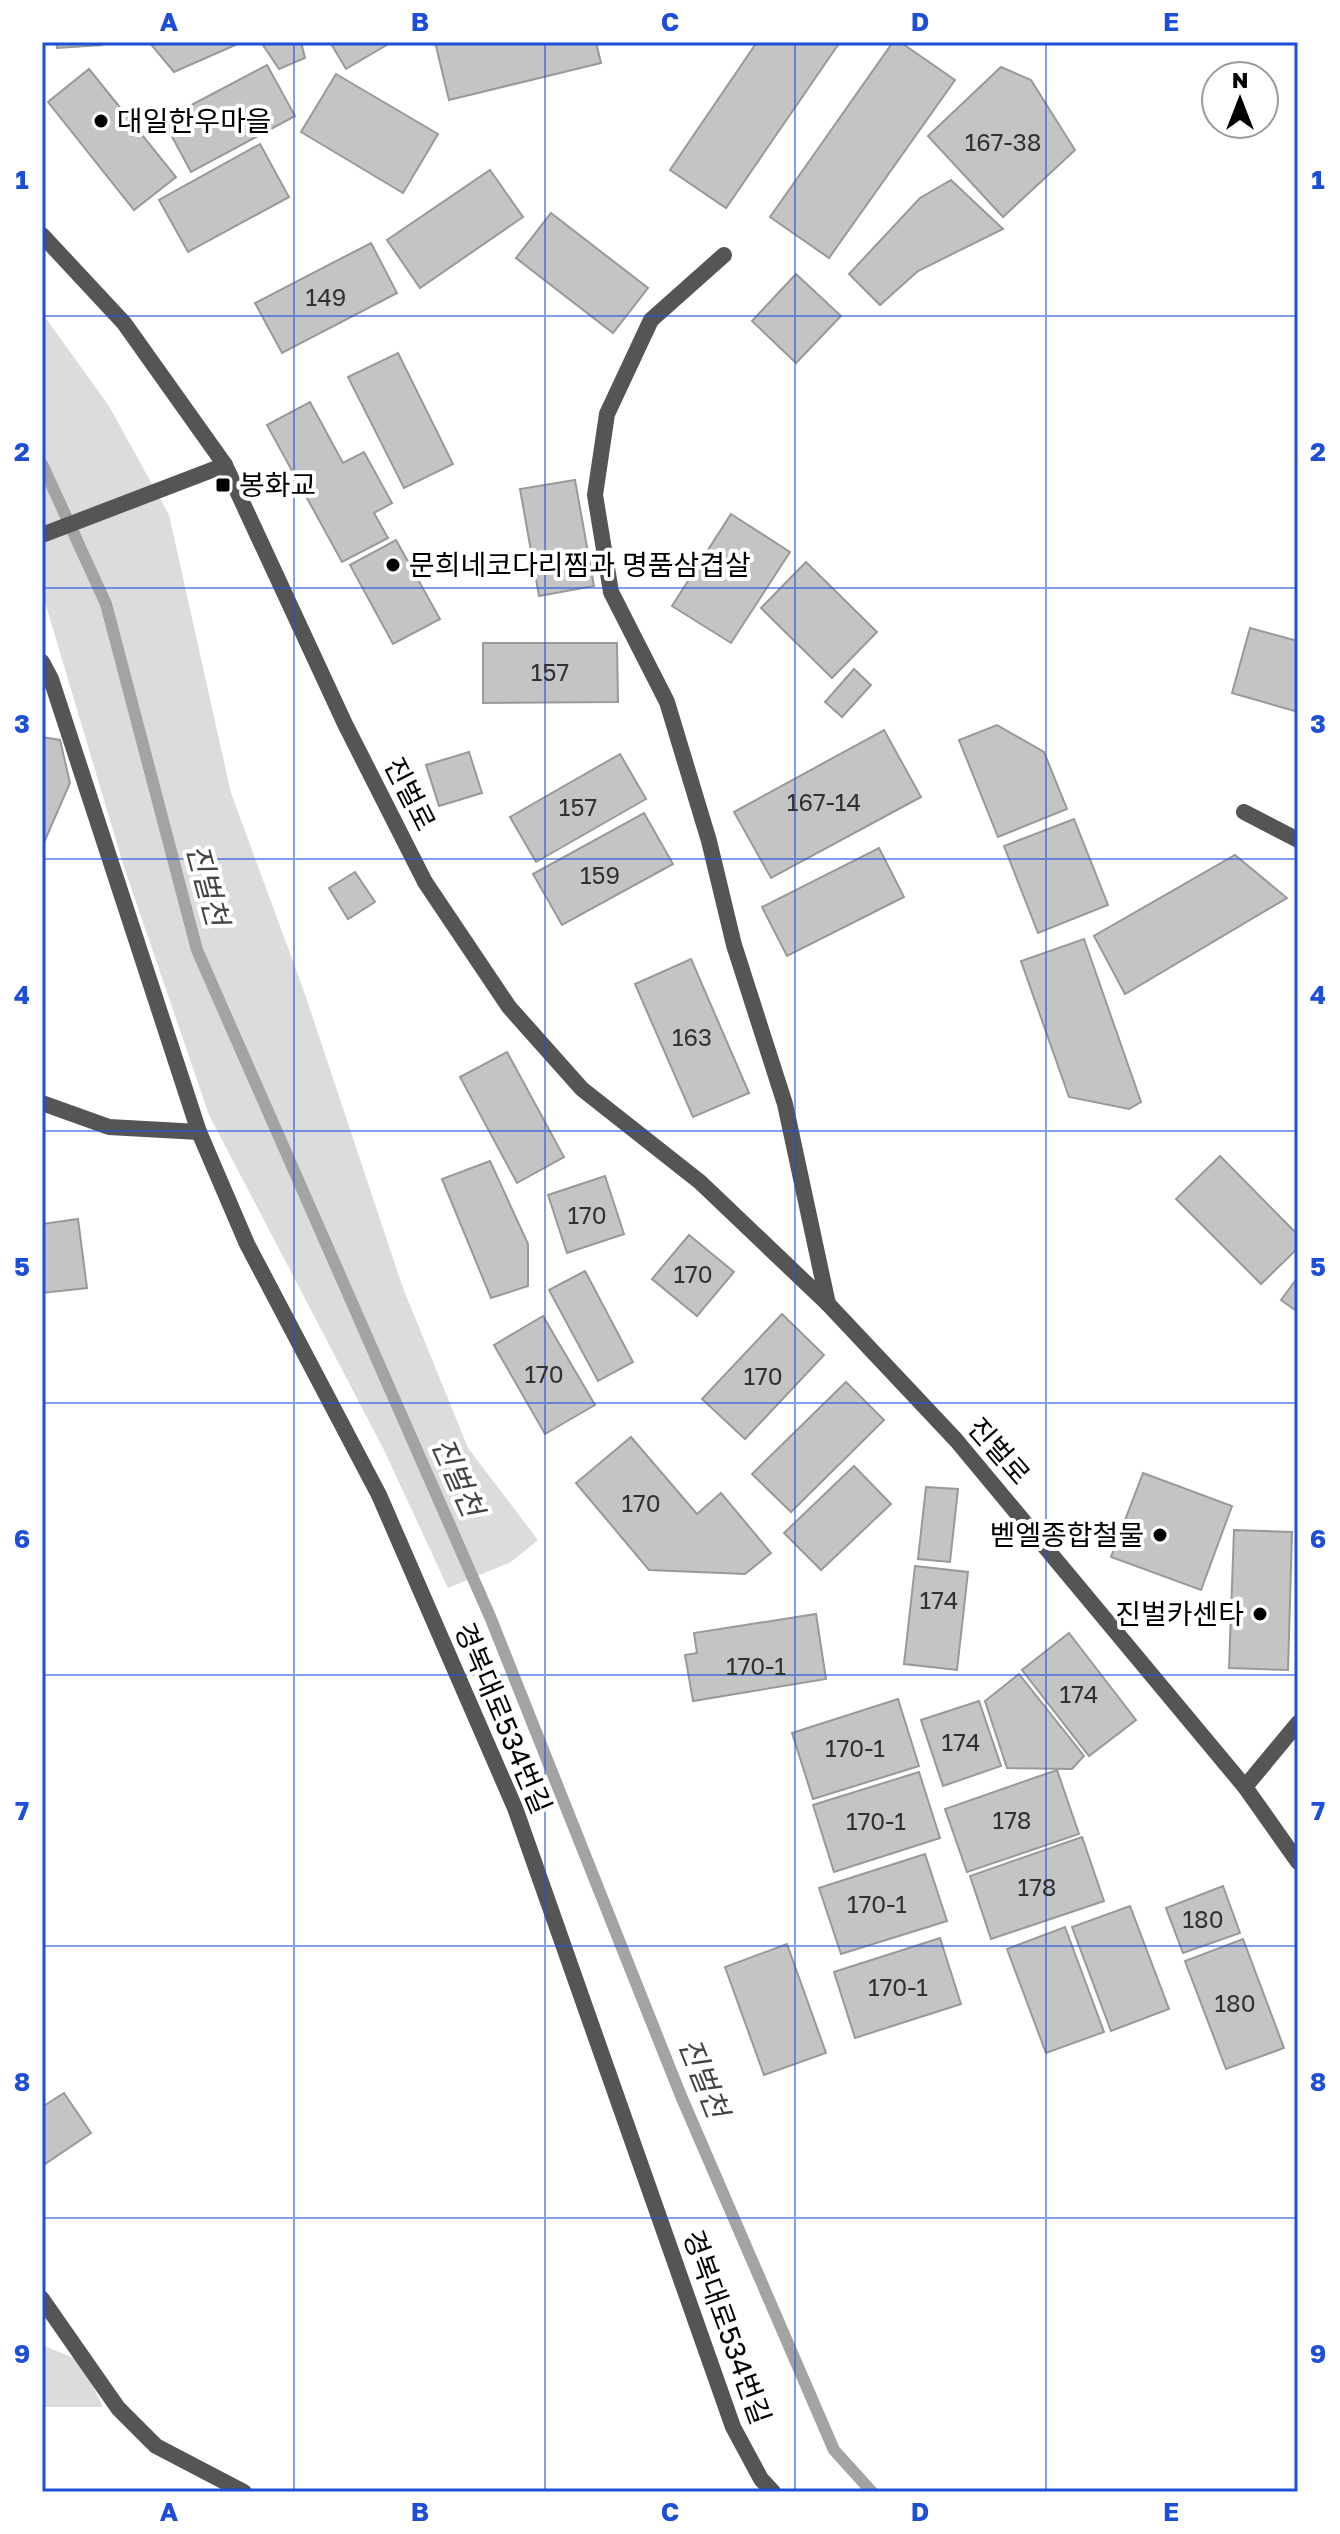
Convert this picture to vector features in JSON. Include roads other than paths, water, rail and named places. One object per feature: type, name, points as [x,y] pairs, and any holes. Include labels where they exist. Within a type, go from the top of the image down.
[{"type":"street","name":"진벌로","points":[[42,235],[124,323],[225,465],[345,724],[425,882],[509,1007],[582,1089],[700,1182],[828,1304],[956,1440],[1245,1787],[1298,1862]]},
{"type":"street","points":[[724,255],[651,320],[607,414],[595,495],[611,592],[667,702],[709,841],[734,945],[785,1104],[828,1304]]},
{"type":"street","points":[[42,535],[225,465]]},
{"type":"street","name":"경복대로534번길","points":[[42,662],[51,679],[199,1132],[247,1244],[379,1495],[515,1808],[733,2427],[761,2479],[773,2492]]},
{"type":"street","points":[[1244,812],[1298,840]]},
{"type":"street","points":[[42,1103],[109,1127],[199,1132]]},
{"type":"street","points":[[1245,1787],[1298,1723]]},
{"type":"street","points":[[42,2299],[118,2408],[156,2446],[244,2492]]},
{"type":"waterway","name":"진벌천","points":[[42,464],[106,604],[197,950],[491,1619],[681,2096],[834,2450],[872,2492]]},
{"type":"place","name":"대일한우마을","points":[[101,121]]},
{"type":"place","name":"봉화교","points":[[223,485]]},
{"type":"place","name":"문희네코다리찜과 명품삼겹살","points":[[393,565]]},
{"type":"place","name":"벧엘종합철물","points":[[1160,1535]]},
{"type":"place","name":"진벌카센타","points":[[1260,1614]]}]
